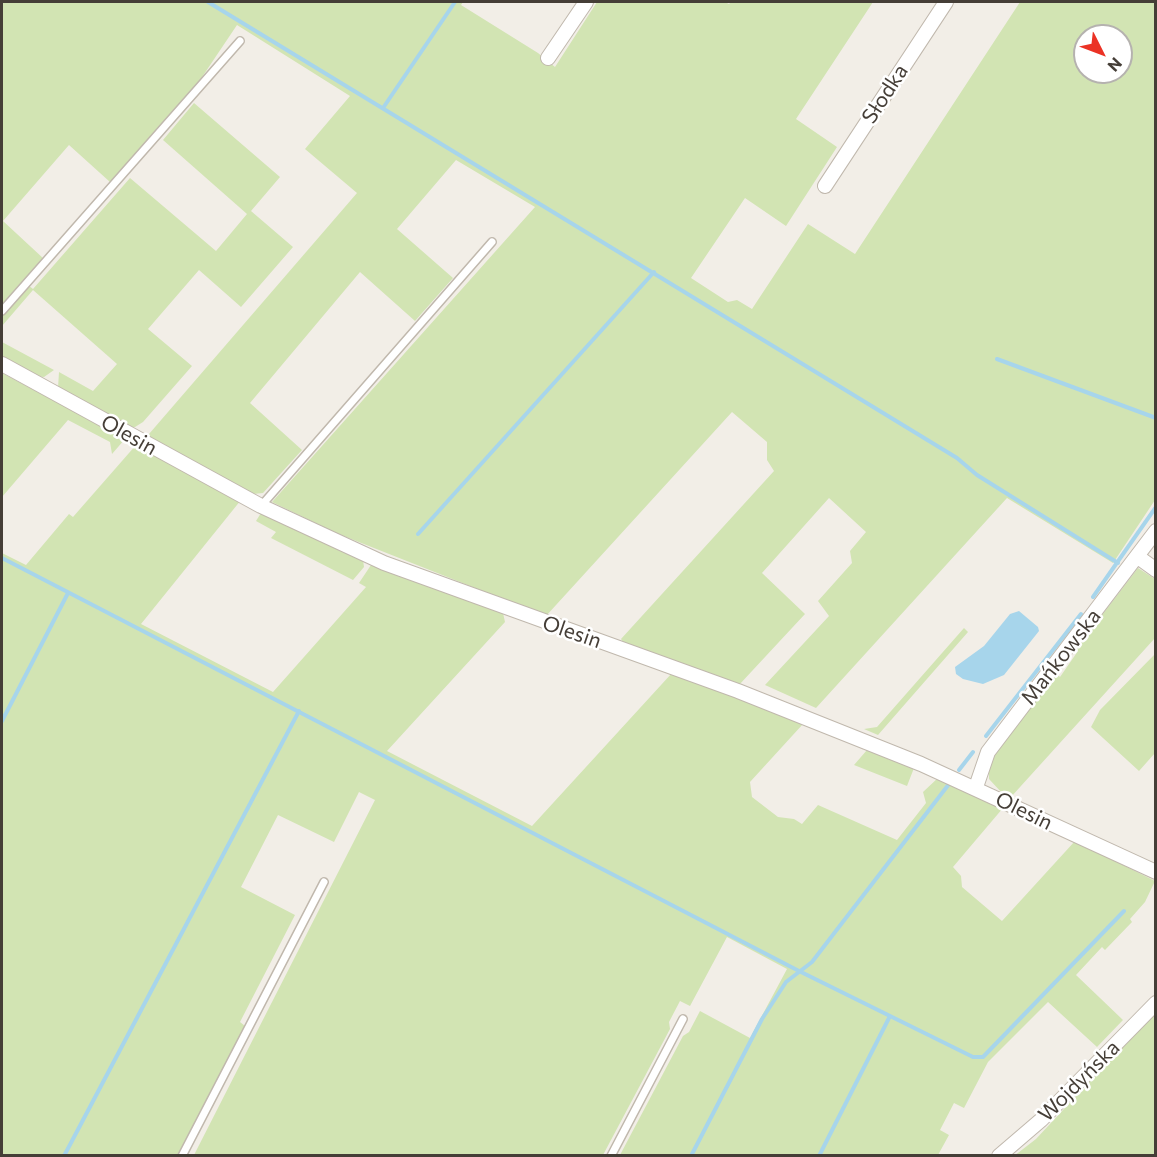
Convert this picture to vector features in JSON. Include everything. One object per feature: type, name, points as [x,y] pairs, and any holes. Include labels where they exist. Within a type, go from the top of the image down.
[{"type":"street","points":[[548,58],[586,2]]},
{"type":"street","name":"Słodka","points":[[825,186],[946,2]]},
{"type":"street","name":"Olesin","points":[[2,364],[261,506],[384,563],[502,605],[555,627],[738,691],[976,787],[1155,872]]},
{"type":"street","name":"Mańkowska","points":[[976,787],[988,752],[1138,557],[1155,531]]},
{"type":"street","points":[[1138,557],[1155,570]]},
{"type":"street","name":"Wojdyńska","points":[[999,1155],[1041,1120],[1155,1003]]},
{"type":"lane","points":[[2,311],[240,41]]},
{"type":"lane","points":[[261,506],[492,242]]},
{"type":"lane","points":[[182,1155],[324,882]]},
{"type":"lane","points":[[611,1155],[683,1019]]},
{"type":"green space","points":[[2,2],[463,2],[461,5],[538,53],[555,67],[597,2],[725,2],[729,4],[731,2],[873,2],[796,119],[837,147],[786,226],[745,198],[691,278],[728,302],[737,300],[752,309],[808,224],[855,254],[1020,2],[1155,2],[1155,500],[1113,563],[1007,498],[816,708],[765,685],[829,616],[818,601],[852,563],[850,551],[866,532],[829,498],[762,573],[805,614],[739,685],[626,646],[621,639],[774,471],[767,460],[767,442],[732,412],[546,616],[336,533],[272,502],[535,207],[456,160],[397,229],[453,278],[415,321],[360,272],[250,403],[302,450],[263,493],[253,494],[152,440],[149,434],[357,193],[305,149],[350,96],[237,25],[194,89],[110,182],[69,145],[3,221],[44,259],[2,308]]},
{"type":"green space","points":[[194,103],[280,177],[251,211],[293,247],[241,307],[199,270],[148,329],[192,366],[143,422],[135,427],[128,427],[58,388],[59,372],[93,391],[117,364],[33,290],[2,326],[2,316],[28,285],[33,289],[130,178],[216,251],[247,214],[163,140]]},
{"type":"green space","points":[[2,342],[54,370],[44,377],[35,376],[2,358]]},
{"type":"green space","points":[[2,373],[125,439],[112,454],[110,442],[68,420],[2,497]]},
{"type":"green space","points":[[136,445],[241,500],[141,624],[273,692],[366,587],[359,583],[371,565],[378,564],[503,613],[505,622],[387,751],[532,826],[672,673],[803,724],[750,782],[752,797],[778,817],[794,819],[802,824],[818,805],[897,840],[926,803],[923,792],[939,777],[1003,808],[953,867],[961,876],[962,887],[1002,921],[1075,841],[1155,881],[1145,902],[1130,919],[1132,922],[1105,950],[1102,947],[1076,975],[1123,1020],[1097,1047],[1048,1002],[988,1062],[964,1108],[954,1103],[940,1130],[949,1135],[938,1155],[620,1155],[683,1036],[689,1032],[700,1011],[750,1038],[787,969],[727,937],[690,1006],[680,1001],[669,1022],[670,1029],[603,1155],[194,1155],[375,800],[359,792],[334,842],[278,815],[241,887],[295,915],[240,1022],[245,1026],[178,1155],[2,1155],[2,553],[26,565],[69,514],[73,517]]},
{"type":"green space","points":[[261,513],[363,560],[364,567],[353,580],[271,538],[276,532],[256,521]]},
{"type":"green space","points":[[1138,568],[1155,579],[1155,638],[1011,797],[1002,793],[989,779],[989,767],[995,751],[1056,673],[1060,677],[1078,651],[1076,649]]},
{"type":"green space","points":[[964,628],[968,632],[878,735],[864,729],[877,727]]},
{"type":"green space","points":[[1155,654],[1155,753],[1139,771],[1091,727],[1100,710]]},
{"type":"green space","points":[[867,750],[914,768],[907,786],[854,765]]},
{"type":"green space","points":[[1155,1011],[1155,1155],[1014,1156],[1036,1139]]},
{"type":"water","points":[[1019,611],[1038,627],[1039,631],[1004,675],[983,684],[963,679],[956,674],[955,667],[984,646],[1010,614]]},
{"type":"waterway","points":[[208,2],[957,458],[977,475],[1118,563]]},
{"type":"waterway","points":[[383,108],[455,2]]},
{"type":"waterway","points":[[418,534],[654,272]]},
{"type":"waterway","points":[[997,359],[1156,418]]},
{"type":"waterway","points":[[1093,597],[1156,507]]},
{"type":"waterway","points":[[2,558],[799,971],[973,1057],[983,1057],[1124,911]]},
{"type":"waterway","points":[[2,721],[68,593]]},
{"type":"waterway","points":[[986,736],[1081,614]]},
{"type":"waterway","points":[[64,1156],[299,711]]},
{"type":"waterway","points":[[959,770],[973,752]]},
{"type":"waterway","points":[[691,1156],[762,1019],[786,982],[812,962],[949,784]]},
{"type":"waterway","points":[[819,1156],[890,1016]]}]
